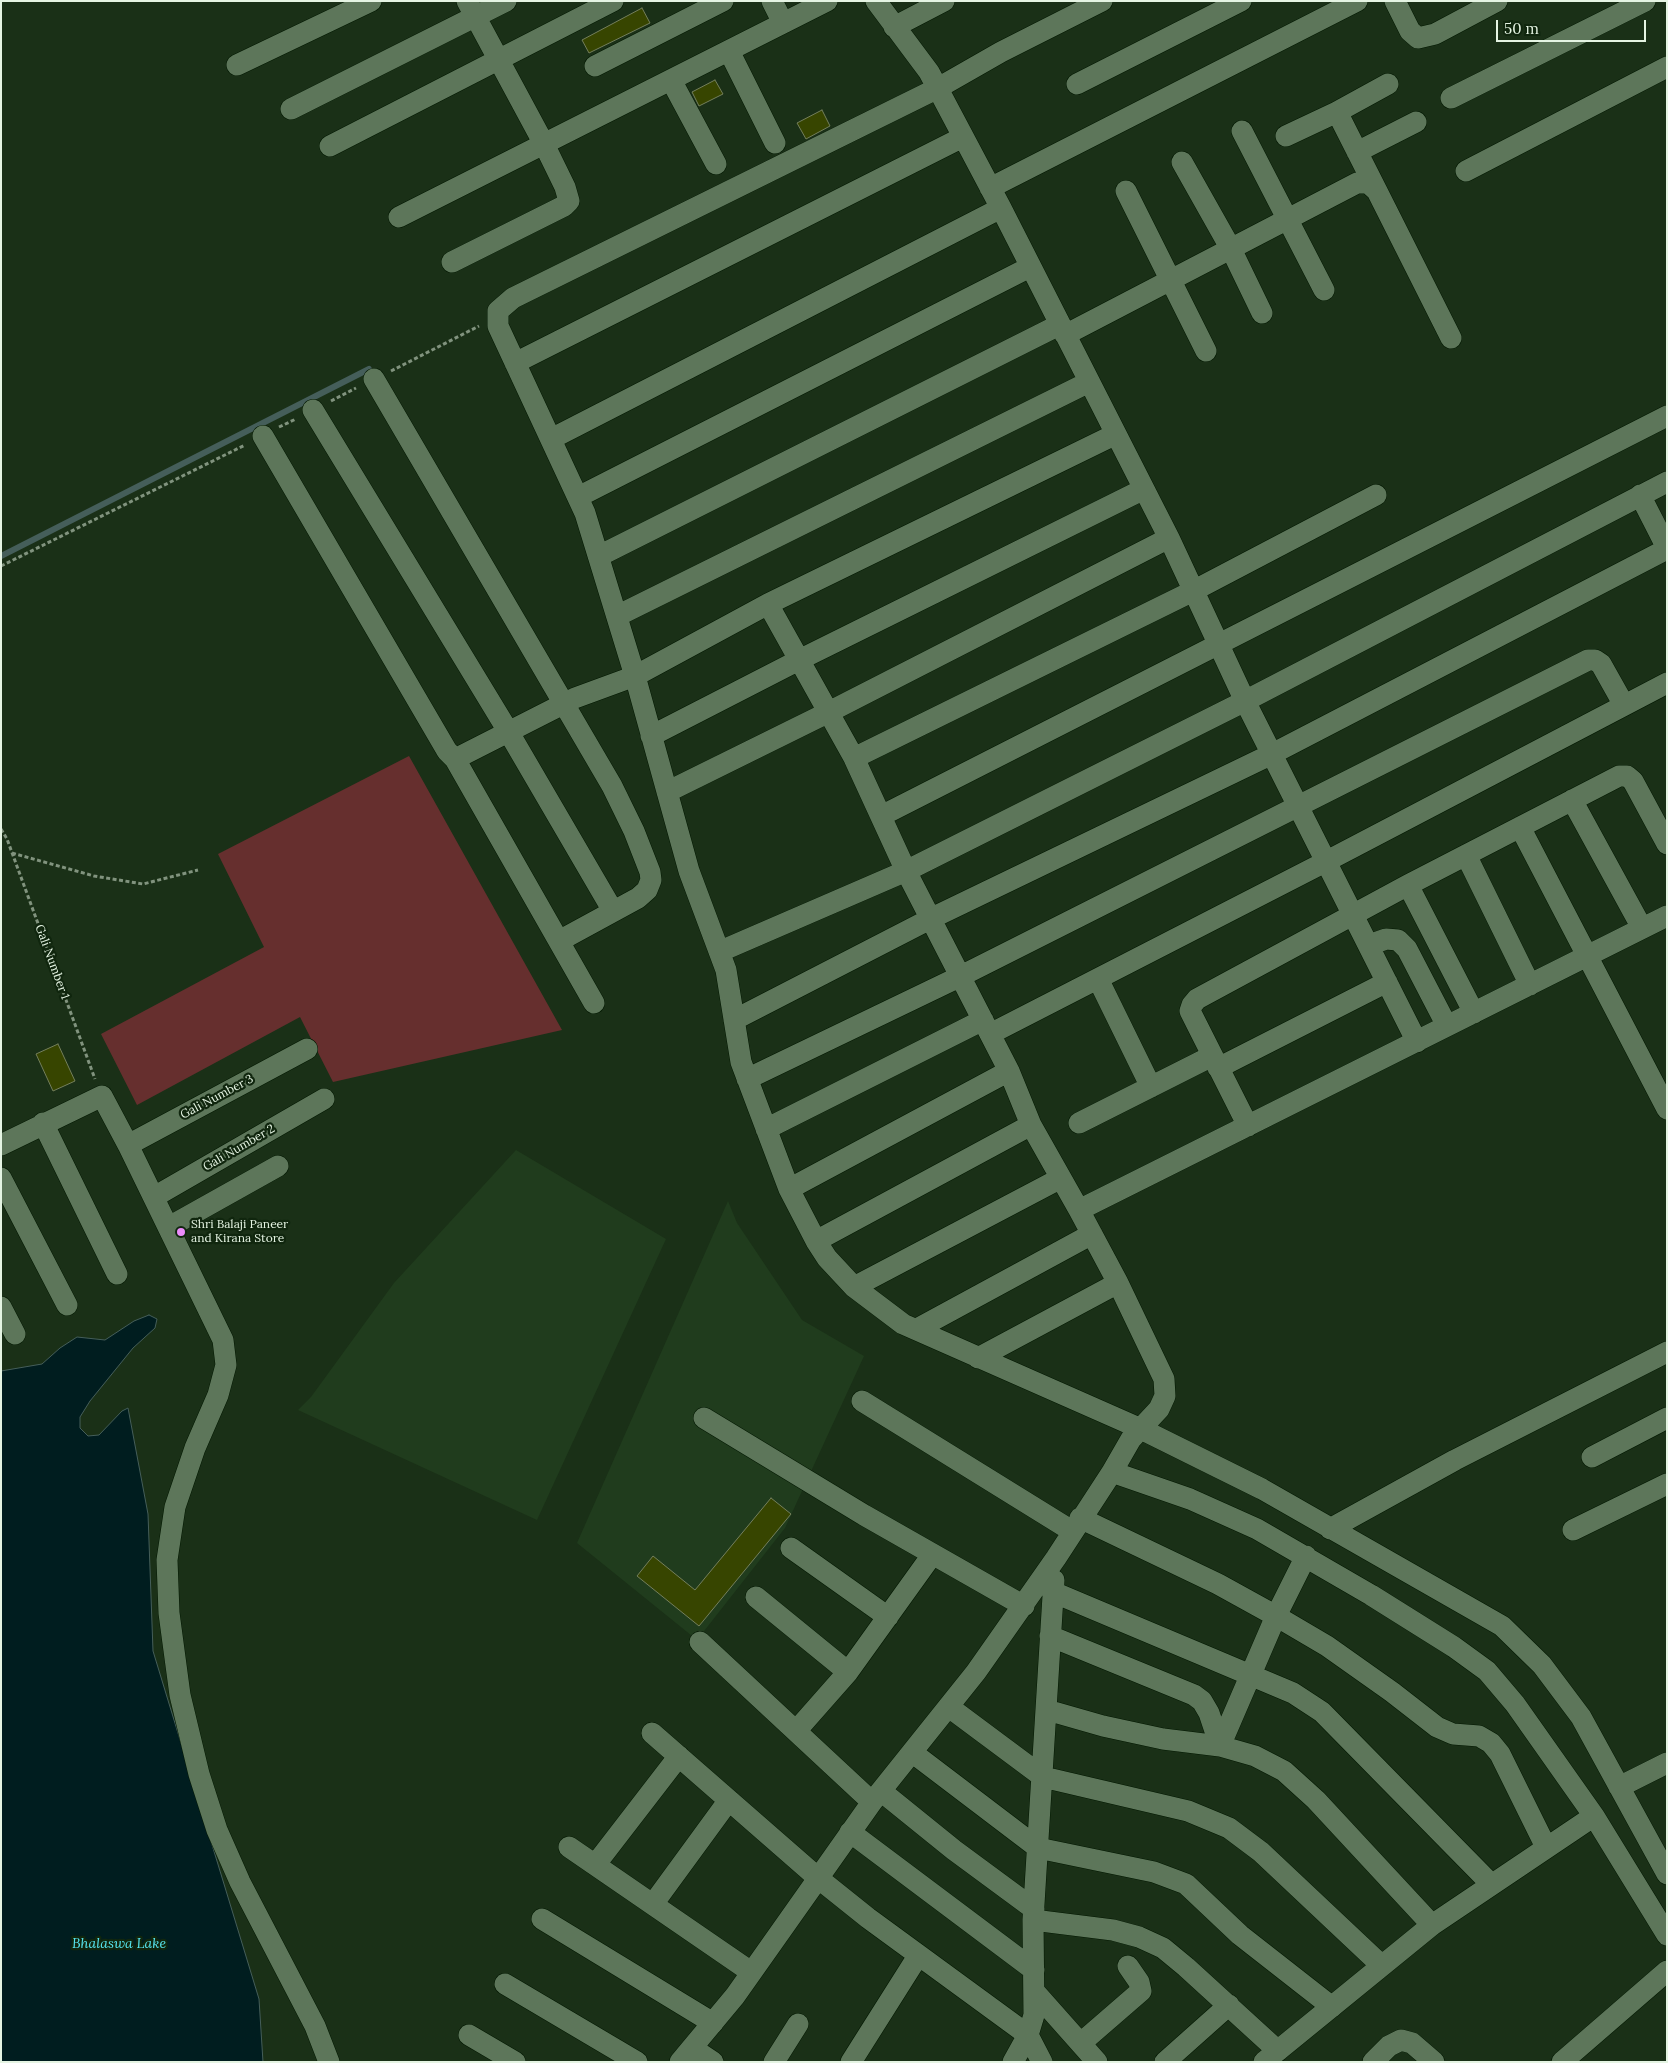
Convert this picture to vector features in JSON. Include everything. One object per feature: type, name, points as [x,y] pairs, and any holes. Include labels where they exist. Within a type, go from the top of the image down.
[{"type":"street","points":[[237,65],[371,1]]},
{"type":"street","points":[[291,110],[471,9],[506,1]]},
{"type":"street","points":[[330,146],[498,58],[613,1]]},
{"type":"street","points":[[595,66],[723,1]]},
{"type":"street","points":[[772,1],[783,24]]},
{"type":"street","points":[[399,217],[827,1]]},
{"type":"street","points":[[876,1],[934,81],[1001,208],[1169,538],[1246,702],[1417,1042]]},
{"type":"street","points":[[894,27],[944,1]]},
{"type":"street","points":[[1102,1],[1001,52],[934,81],[513,298],[498,311],[496,317],[498,326],[578,496],[617,616],[629,678],[651,736],[691,878],[721,951],[726,970],[741,1062],[789,1189],[827,1258],[854,1287],[903,1324],[978,1358],[1126,1449],[1190,1499],[1257,1529],[1306,1556],[1454,1647],[1487,1671],[1515,1704],[1594,1816],[1667,1935]]},
{"type":"street","points":[[1077,84],[1241,1]]},
{"type":"street","points":[[990,188],[1357,1]]},
{"type":"street","points":[[1395,1],[1410,30],[1418,38],[1435,34],[1497,1]]},
{"type":"street","points":[[1451,98],[1614,8],[1645,1]]},
{"type":"street","points":[[452,262],[564,206],[569,201],[565,186],[544,144],[471,9]]},
{"type":"street","points":[[729,51],[774,143]]},
{"type":"street","points":[[1466,171],[1667,67]]},
{"type":"street","points":[[671,80],[716,164]]},
{"type":"street","points":[[1286,136],[1337,112],[1388,84]]},
{"type":"street","points":[[1337,112],[1451,338]]},
{"type":"street","points":[[1357,152],[1416,122]]},
{"type":"street","points":[[1242,131],[1324,290]]},
{"type":"street","points":[[515,363],[963,137]]},
{"type":"street","points":[[1182,162],[1231,249],[1262,312]]},
{"type":"street","points":[[599,556],[1062,330],[1170,280],[1358,183],[1368,183],[1376,191]]},
{"type":"street","points":[[1126,191],[1206,351]]},
{"type":"street","points":[[551,439],[1001,208]]},
{"type":"street","points":[[578,496],[1030,267]]},
{"type":"street","points":[[374,379],[620,800],[650,872],[651,880],[647,890],[613,912],[559,941]]},
{"type":"street","points":[[617,616],[1089,382]]},
{"type":"street","points":[[313,410],[508,731],[613,912]]},
{"type":"street","points":[[881,816],[1667,416]]},
{"type":"street","points":[[454,759],[563,704],[629,678],[768,604],[1116,434]]},
{"type":"street","points":[[263,436],[447,751],[454,759],[594,1003]]},
{"type":"street","points":[[721,951],[906,871],[1246,702],[1667,482]]},
{"type":"street","points":[[651,736],[799,660],[1144,489]]},
{"type":"street","points":[[854,758],[1194,591],[1376,495]]},
{"type":"street","points":[[734,1020],[932,918],[1272,754],[1667,549],[1640,495]]},
{"type":"street","points":[[667,792],[830,712],[1169,538]]},
{"type":"street","points":[[713,2062],[686,2055],[751,1972],[850,1832],[949,1707],[1024,1606],[1126,1449],[1159,1409],[1165,1396],[1164,1379],[1118,1284],[1031,1125],[1009,1071],[932,918],[906,871],[854,758],[768,604]]},
{"type":"street","points":[[747,1079],[961,976],[1588,660],[1595,660],[1601,664],[1624,705]]},
{"type":"street","points":[[766,1129],[987,1027],[1098,979],[1327,862],[1667,682]]},
{"type":"street","points":[[1248,1126],[1190,1011],[1197,999],[1408,885],[1619,776],[1627,776],[1633,781],[1667,844]]},
{"type":"street","points":[[1572,800],[1642,928]]},
{"type":"street","points":[[1520,827],[1667,1109]]},
{"type":"street","points":[[1466,855],[1530,985]]},
{"type":"street","points":[[1408,885],[1474,1013]]},
{"type":"street","points":[[1079,1210],[1667,916]]},
{"type":"street","points":[[1369,945],[1386,939],[1398,940],[1407,948],[1447,1026]]},
{"type":"street","points":[[1098,979],[1151,1087]]},
{"type":"street","points":[[1079,1123],[1151,1087],[1215,1062],[1387,982]]},
{"type":"street","name":"Gali Number 3","points":[[128,1145],[307,1049]]},
{"type":"street","points":[[789,1189],[1009,1071]]},
{"type":"street","points":[[1,1145],[102,1096],[154,1197],[223,1340],[226,1365],[218,1395],[195,1448],[175,1507],[167,1560],[169,1613],[180,1695],[199,1774],[217,1830],[240,1882],[315,2026],[329,2062]]},
{"type":"street","name":"Gali Number 2","points":[[154,1197],[324,1099]]},
{"type":"street","points":[[43,1123],[117,1274]]},
{"type":"street","points":[[816,1241],[1031,1125]]},
{"type":"street","points":[[169,1228],[278,1166]]},
{"type":"street","points":[[1,1178],[66,1305]]},
{"type":"street","points":[[854,1287],[1061,1178]]},
{"type":"street","points":[[917,1329],[1092,1234]]},
{"type":"street","points":[[978,1358],[1118,1284]]},
{"type":"street","points":[[1,1307],[15,1334]]},
{"type":"street","points":[[1330,1529],[1454,1460],[1667,1352]]},
{"type":"street","points":[[862,1401],[1076,1525],[1218,1584],[1276,1616],[1327,1646],[1392,1692],[1437,1727],[1453,1734],[1479,1736],[1491,1743],[1500,1754],[1546,1847]]},
{"type":"street","points":[[704,1418],[932,1555],[1024,1606]]},
{"type":"street","points":[[1592,1457],[1667,1418]]},
{"type":"street","points":[[1126,1449],[1262,1489],[1502,1626],[1542,1665],[1581,1717],[1667,1874]]},
{"type":"street","points":[[1573,1530],[1667,1484]]},
{"type":"street","points":[[791,1548],[888,1617]]},
{"type":"street","points":[[796,1731],[848,1672],[932,1555]]},
{"type":"street","points":[[1220,1746],[1276,1616],[1306,1556]]},
{"type":"street","points":[[1013,2062],[1028,2035],[1034,2015],[1034,1914],[1056,1558]]},
{"type":"street","points":[[1053,1592],[1293,1693],[1322,1712],[1490,1884]]},
{"type":"street","points":[[756,1597],[848,1672]]},
{"type":"street","points":[[1050,1636],[1194,1695],[1202,1702],[1209,1714],[1220,1746]]},
{"type":"street","points":[[700,1642],[796,1731],[877,1797],[954,1850],[1034,1914],[1139,1936],[1163,1948],[1229,2005],[1271,2056],[1432,1925],[1490,1884],[1594,1816]]},
{"type":"street","points":[[949,1707],[1043,1777],[1188,1811],[1229,1828],[1261,1852],[1381,1965]]},
{"type":"street","points":[[1047,1710],[1103,1726],[1154,1737],[1220,1746],[1255,1756],[1284,1771],[1316,1800],[1432,1925]]},
{"type":"street","points":[[652,1732],[818,1878],[918,1956],[1028,2035],[1042,2062]]},
{"type":"street","points":[[913,1753],[1038,1848],[1154,1872],[1186,1884],[1247,1940],[1332,2007]]},
{"type":"street","points":[[595,1865],[679,1756]]},
{"type":"street","points":[[1619,1787],[1667,1763]]},
{"type":"street","points":[[653,1904],[729,1800]]},
{"type":"street","points":[[850,1832],[1034,1980],[1097,2062]]},
{"type":"street","points":[[569,1847],[751,1972]]},
{"type":"street","points":[[542,1919],[713,2022]]},
{"type":"street","points":[[852,2062],[918,1956]]},
{"type":"street","points":[[1081,2043],[1141,1991],[1139,1982],[1128,1966]]},
{"type":"street","points":[[1562,2062],[1667,1971]]},
{"type":"street","points":[[505,1984],[637,2062]]},
{"type":"street","points":[[1165,2062],[1229,2005]]},
{"type":"street","points":[[774,2062],[798,2024]]},
{"type":"street","points":[[469,2035],[515,2062]]},
{"type":"street","points":[[1373,2062],[1388,2046],[1401,2040],[1412,2043],[1434,2062]]},
{"type":"path","name":"Gali Number 1","points":[[1,829],[12,852],[102,1096]]},
{"type":"path","points":[[12,852],[94,876],[143,884],[198,870]]},
{"type":"shaded area","points":[[409,756],[562,1030],[333,1082],[300,1017],[137,1105],[101,1034],[264,947],[218,854]]},
{"type":"shaded area","points":[[516,1150],[666,1239],[537,1520],[298,1410],[311,1397],[394,1283]]},
{"type":"shaded area","points":[[728,1201],[737,1223],[802,1320],[864,1356],[785,1528],[697,1640],[577,1543]]},
{"type":"water","name":"Bhalaswa Lake","points":[[149,1315],[157,1319],[155,1328],[133,1348],[90,1401],[80,1417],[80,1428],[88,1436],[99,1435],[122,1411],[128,1408],[148,1514],[153,1651],[259,1999],[263,2062],[1,2062],[1,1371],[42,1364],[60,1348],[77,1337],[105,1340],[134,1321]]},
{"type":"building","points":[[642,8],[650,23],[589,53],[582,40]]},
{"type":"building","points":[[715,80],[723,94],[699,106],[692,92]]},
{"type":"building","points":[[822,110],[830,126],[806,139],[797,123]]},
{"type":"building","points":[[58,1044],[75,1081],[53,1091],[36,1054]]},
{"type":"building","points":[[771,1498],[791,1514],[699,1626],[637,1576],[653,1556],[695,1590]]},
{"type":"waterway","points":[[1,556],[369,369]]},
{"type":"place","name":"Shri Balaji Paneer and Kirana Store","points":[[181,1232]]}]
